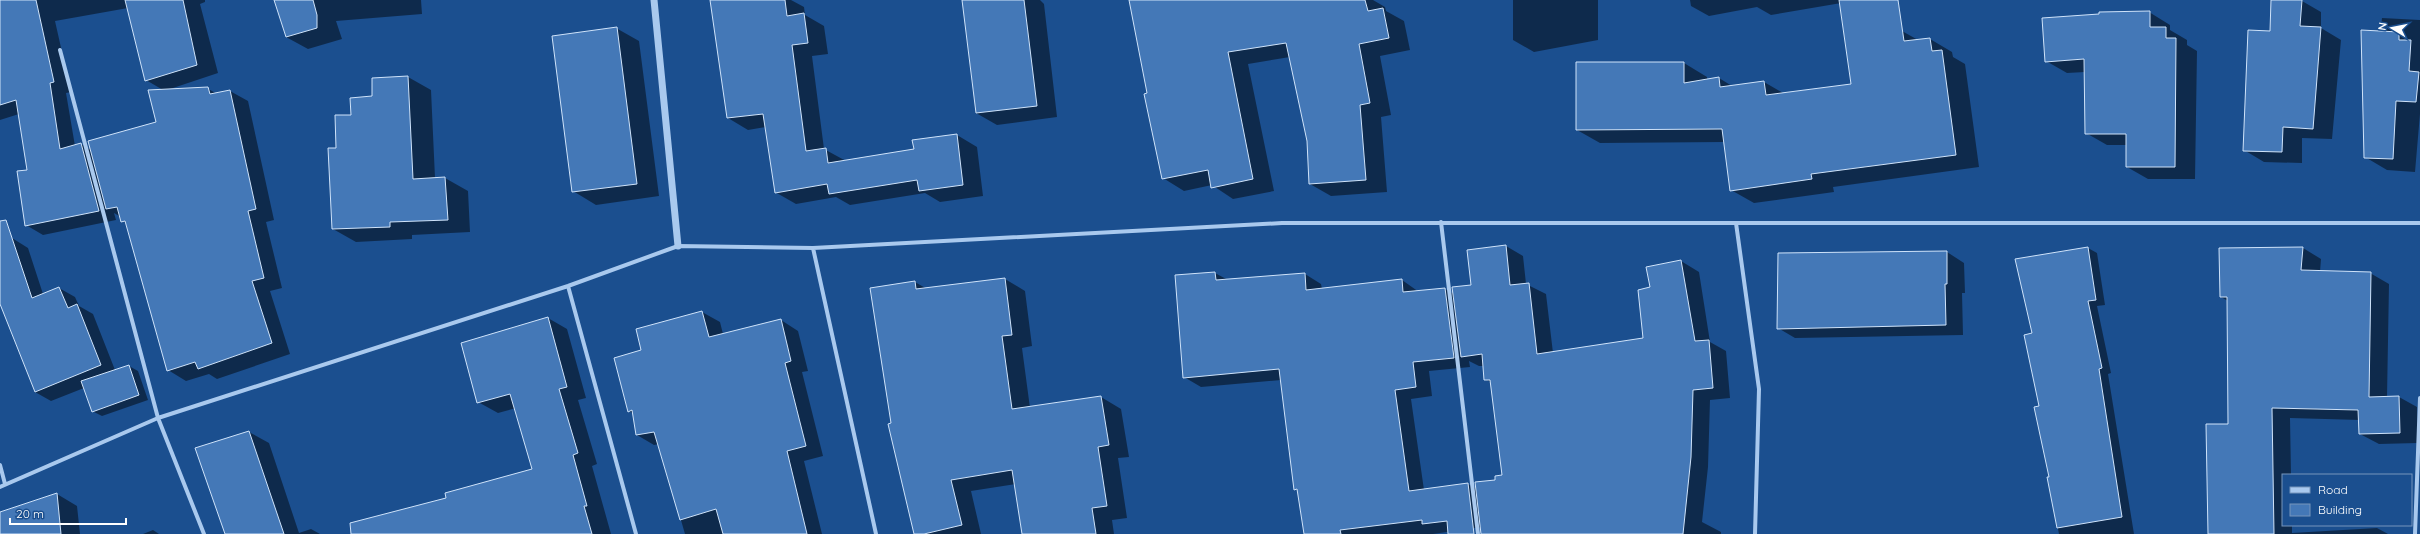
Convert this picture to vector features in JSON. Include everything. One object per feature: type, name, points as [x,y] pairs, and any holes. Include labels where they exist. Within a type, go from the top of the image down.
[{"type":"street","points":[[654,0],[678,246]]},
{"type":"street","points":[[60,50],[158,418],[204,534]]},
{"type":"street","points":[[1441,222],[1478,534]]},
{"type":"street","points":[[0,487],[158,418],[568,286],[678,246],[813,248],[1282,223],[2420,223]]},
{"type":"street","points":[[1736,223],[1759,389],[1755,534]]},
{"type":"street","points":[[813,248],[876,534]]},
{"type":"street","points":[[568,286],[636,534]]},
{"type":"street","points":[[2415,534],[2420,398]]},
{"type":"street","points":[[0,465],[5,484]]},
{"type":"building","points":[[0,0],[36,0],[54,82],[50,83],[60,149],[81,143],[99,211],[25,226],[17,171],[27,170],[16,100],[0,105]]},
{"type":"building","points":[[125,0],[183,0],[197,65],[145,81]]},
{"type":"building","points":[[274,0],[313,0],[317,15],[317,28],[286,37]]},
{"type":"building","points":[[710,0],[785,0],[787,16],[804,13],[808,43],[792,45],[806,151],[826,148],[828,163],[914,149],[912,140],[957,134],[963,185],[919,191],[917,180],[829,194],[827,184],[775,193],[763,114],[727,118]]},
{"type":"building","points":[[962,0],[1024,0],[1037,106],[976,113]]},
{"type":"building","points":[[1129,0],[1365,0],[1368,11],[1383,8],[1389,38],[1359,44],[1370,103],[1360,105],[1366,180],[1309,184],[1307,141],[1286,43],[1228,52],[1253,179],[1211,188],[1208,170],[1162,179],[1144,94],[1147,93]]},
{"type":"building","points":[[1839,0],[1898,0],[1904,41],[1930,38],[1932,51],[1942,50],[1956,155],[1811,174],[1812,179],[1730,191],[1722,129],[1576,130],[1576,62],[1684,62],[1684,83],[1719,77],[1720,87],[1764,81],[1766,95],[1851,84]]},
{"type":"building","points":[[2271,0],[2302,0],[2300,26],[2321,27],[2313,129],[2283,127],[2282,152],[2243,151],[2248,30],[2270,31]]},
{"type":"building","points":[[2150,11],[2150,27],[2166,27],[2166,38],[2176,38],[2175,167],[2126,167],[2126,134],[2085,134],[2084,59],[2045,62],[2042,18],[2099,14],[2099,12]]},
{"type":"building","points":[[617,27],[637,184],[572,192],[552,36]]},
{"type":"building","points":[[2361,30],[2399,32],[2399,40],[2411,40],[2409,71],[2419,72],[2416,102],[2396,101],[2393,159],[2364,158]]},
{"type":"building","points":[[408,76],[413,179],[445,177],[448,220],[390,222],[390,227],[332,229],[328,148],[336,148],[335,115],[351,115],[350,98],[372,96],[372,78]]},
{"type":"building","points":[[208,87],[210,94],[230,90],[256,209],[248,211],[264,278],[252,281],[272,343],[198,369],[195,362],[167,371],[125,221],[121,222],[117,207],[106,209],[88,141],[156,122],[148,90]]},
{"type":"building","points":[[6,220],[32,298],[59,287],[68,308],[77,304],[101,365],[35,392],[0,304],[0,221]]},
{"type":"building","points":[[1506,245],[1510,285],[1529,283],[1537,354],[1643,338],[1638,290],[1650,287],[1646,267],[1681,260],[1695,341],[1709,340],[1713,388],[1693,390],[1691,457],[1683,534],[1481,534],[1475,482],[1495,480],[1495,476],[1502,475],[1490,380],[1484,380],[1482,354],[1461,357],[1452,287],[1471,285],[1467,250]]},
{"type":"building","points":[[2088,247],[2096,300],[2088,301],[2102,368],[2099,369],[2122,517],[2057,528],[2047,477],[2049,477],[2034,407],[2039,406],[2024,335],[2032,333],[2015,259]]},
{"type":"building","points":[[2303,247],[2301,270],[2371,272],[2369,397],[2399,396],[2400,433],[2359,434],[2358,410],[2272,408],[2274,534],[2208,534],[2206,424],[2228,424],[2227,297],[2220,297],[2219,248]]},
{"type":"building","points":[[1947,251],[1947,284],[1945,284],[1946,325],[1777,329],[1778,253]]},
{"type":"building","points":[[1215,272],[1216,280],[1305,273],[1306,290],[1402,279],[1403,292],[1445,288],[1454,358],[1413,362],[1416,387],[1395,390],[1409,491],[1468,483],[1474,534],[1448,534],[1447,521],[1422,524],[1422,520],[1340,530],[1341,534],[1304,534],[1297,489],[1294,490],[1279,369],[1183,378],[1175,275]]},
{"type":"building","points":[[1005,278],[1012,335],[1002,336],[1012,409],[1101,396],[1109,445],[1098,447],[1107,506],[1092,508],[1096,534],[1022,534],[1012,470],[951,480],[962,525],[924,534],[914,534],[888,424],[891,423],[870,288],[915,281],[916,289]]},
{"type":"building","points":[[702,311],[709,337],[781,319],[791,361],[785,363],[806,446],[787,451],[807,534],[723,534],[716,509],[680,520],[654,432],[636,435],[632,410],[628,412],[614,358],[641,350],[636,329]]},
{"type":"building","points":[[548,317],[567,387],[559,389],[578,453],[573,455],[587,506],[584,506],[592,534],[351,534],[350,523],[446,498],[445,493],[532,469],[510,394],[477,403],[461,343]]},
{"type":"building","points":[[129,365],[139,395],[92,412],[81,381]]},
{"type":"building","points":[[249,431],[284,534],[225,534],[195,448]]},
{"type":"building","points":[[57,493],[61,534],[0,534],[0,512]]}]
